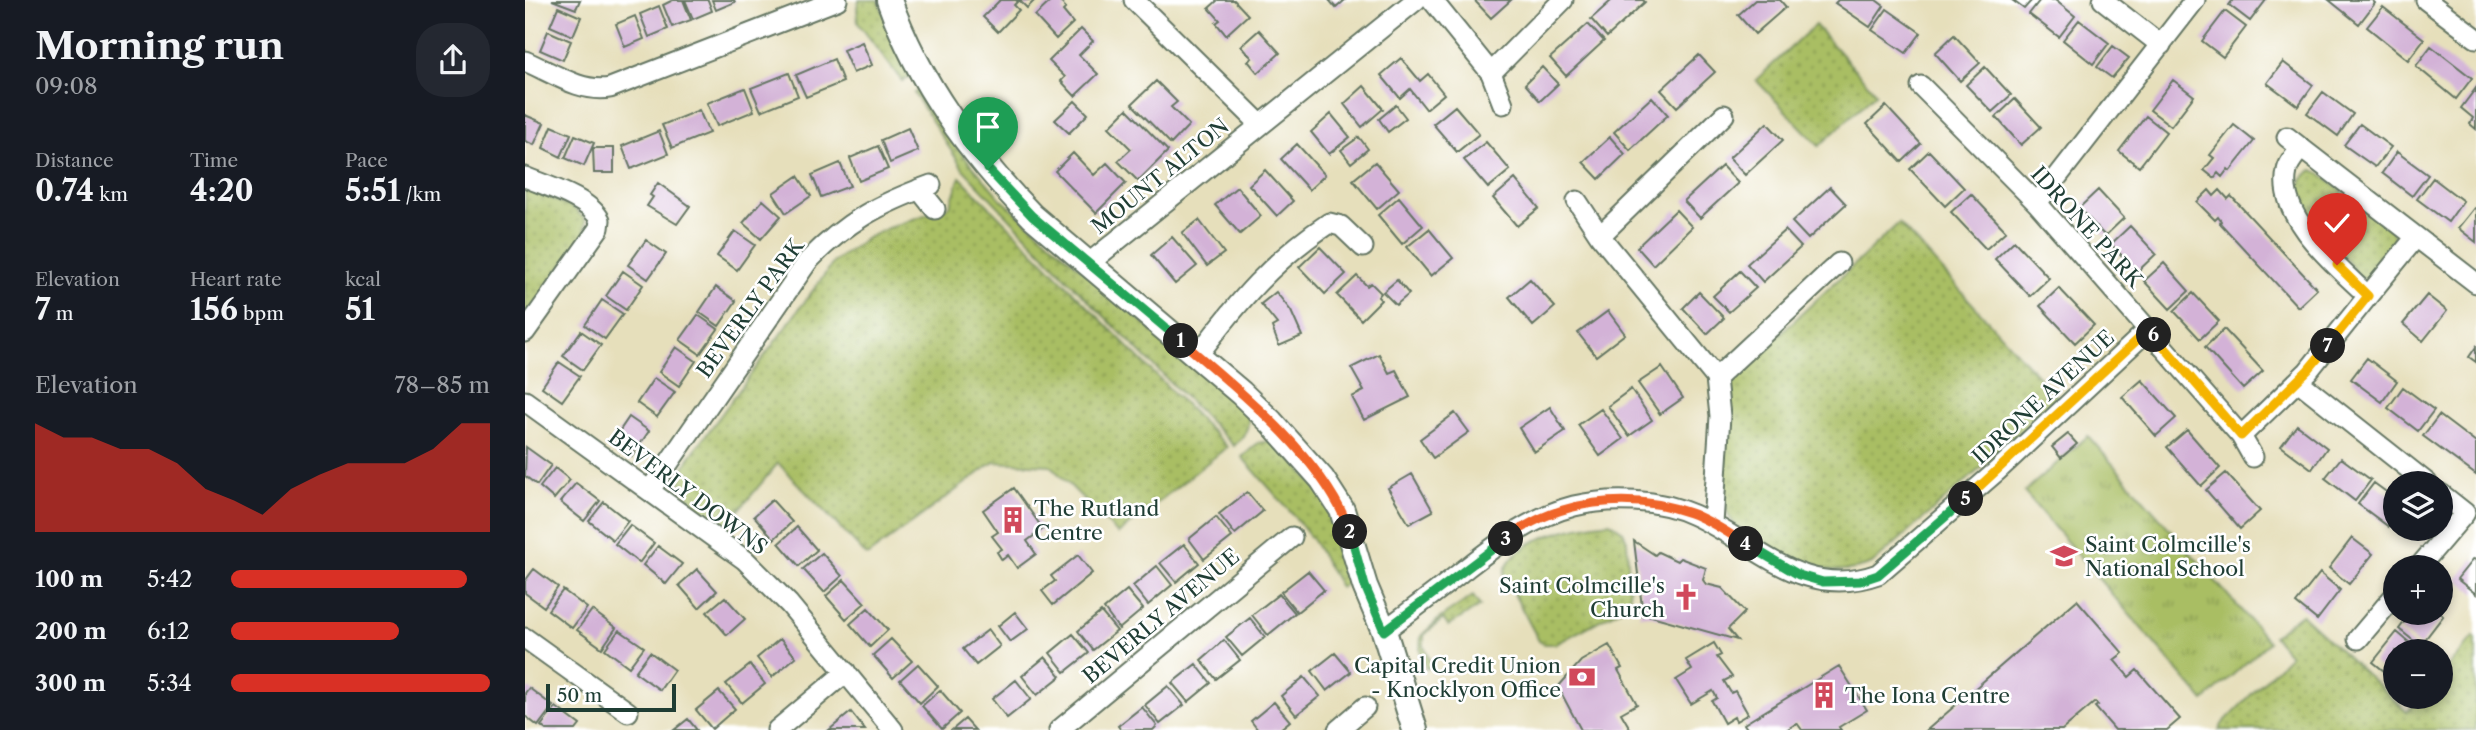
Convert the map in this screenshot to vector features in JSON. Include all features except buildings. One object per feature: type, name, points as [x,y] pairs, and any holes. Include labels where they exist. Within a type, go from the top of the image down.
[{"type":"street","points":[[525,61],[587,88],[610,88],[837,0]]},
{"type":"street","points":[[889,0],[918,65],[960,135],[997,179],[1032,216],[1198,355],[1271,422],[1337,500],[1350,532],[1365,586],[1384,631],[1415,730]]},
{"type":"street","name":"MOUNT ALTON","points":[[1134,0],[1260,124]]},
{"type":"street","name":"MOUNT ALTON","points":[[1088,264],[1416,0]]},
{"type":"street","points":[[1432,0],[1491,73],[1503,104]]},
{"type":"street","points":[[1491,73],[1563,0]]},
{"type":"street","points":[[2103,0],[2161,45]]},
{"type":"street","points":[[2037,203],[2195,0]]},
{"type":"street","points":[[2426,0],[2476,38]]},
{"type":"street","name":"IDRONE PARK","points":[[1921,86],[2037,203],[2241,436],[2253,457]]},
{"type":"street","points":[[1600,236],[1724,115]]},
{"type":"street","points":[[2368,296],[2310,237],[2291,209],[2285,186],[2294,142],[2476,282]]},
{"type":"street","points":[[525,177],[591,208],[600,220],[599,228],[525,332]]},
{"type":"street","name":"BEVERLY PARK","points":[[650,489],[808,261],[831,238],[860,216],[925,187],[935,209]]},
{"type":"street","points":[[1577,201],[1600,236],[1716,378],[1720,416],[1713,524]]},
{"type":"street","points":[[1198,355],[1247,291],[1300,242],[1329,223],[1341,226],[1363,247]]},
{"type":"street","points":[[2241,436],[2298,381],[2416,237]]},
{"type":"street","points":[[1716,378],[1839,263]]},
{"type":"street","name":"IDRONE AVENUE","points":[[1384,631],[1520,528],[1574,506],[1621,500],[1664,505],[1692,514],[1799,575],[1823,582],[1860,581],[1878,575],[1997,471],[2149,329]]},
{"type":"street","points":[[2298,381],[2412,471]]},
{"type":"street","name":"BEVERLY DOWNS","points":[[525,401],[724,543],[766,579],[893,730]]},
{"type":"street","points":[[2431,555],[2471,517],[2453,503]]},
{"type":"street","name":"BEVERLY AVENUE","points":[[1059,730],[1292,537]]},
{"type":"street","points":[[2358,639],[2383,609]]},
{"type":"street","points":[[525,638],[628,712]]},
{"type":"street","points":[[777,730],[845,672]]},
{"type":"street","points":[[1338,730],[1365,707]]},
{"type":"green space","points":[[859,0],[878,0],[911,77],[902,81],[858,23]]},
{"type":"green space","points":[[1815,25],[1876,93],[1819,146],[1756,80]]},
{"type":"green space","points":[[919,90],[952,142],[1001,199],[1247,413],[1246,431],[1234,446],[1072,284],[963,169],[914,93]]},
{"type":"green space","points":[[2313,170],[2390,229],[2394,236],[2395,242],[2390,255],[2372,278],[2362,278],[2357,273],[2300,202],[2301,183]]},
{"type":"green space","points":[[960,177],[1227,447],[1118,534],[1050,465],[994,462],[867,556],[778,463],[721,532],[683,490],[679,478],[689,458],[834,262],[865,239],[950,206]]},
{"type":"green space","points":[[525,187],[573,208],[585,219],[585,233],[525,319]]},
{"type":"green space","points":[[1899,223],[2059,399],[1872,564],[1855,569],[1822,569],[1790,558],[1745,534],[1729,516],[1725,484],[1727,426],[1734,380],[1744,367]]},
{"type":"green space","points":[[2088,436],[2269,642],[2204,701],[2024,492]]},
{"type":"green space","points":[[1258,443],[1277,443],[1326,499],[1348,571],[1348,581],[1343,586],[1340,587],[1314,542],[1294,516],[1242,457]]},
{"type":"green space","points":[[1610,522],[1623,531],[1627,541],[1630,604],[1556,644],[1544,644],[1539,641],[1504,575],[1509,562],[1532,543],[1548,536],[1582,526]]},
{"type":"green space","points":[[1473,596],[1480,606],[1448,626],[1443,619],[1424,635],[1424,646],[1432,666],[1426,669],[1420,649],[1421,636],[1440,618]]},
{"type":"green space","points":[[2301,614],[2383,690],[2383,709],[2404,709],[2407,712],[2410,709],[2453,709],[2453,661],[2474,637],[2476,730],[2219,730],[2290,655],[2273,636]]},
{"type":"place","name":"The Rutland Centre","points":[[1013,520]]},
{"type":"place","name":"Saint Colmcille's National School","points":[[2064,556]]},
{"type":"place","name":"Saint Colmcille's Church","points":[[1686,597]]},
{"type":"place","name":"Capital Credit Union - Knocklyon Office","points":[[1582,677]]},
{"type":"place","name":"The Iona Centre","points":[[1824,695]]},
{"type":"route","points":[[988,169],[1032,216],[1241,393],[1322,479],[1342,510],[1365,586],[1384,631],[1520,528],[1574,506],[1621,500],[1664,505],[1692,514],[1799,575],[1823,582],[1860,581],[1878,575],[1997,471],[2149,329],[2241,436],[2308,370],[2368,296],[2337,265]]}]
